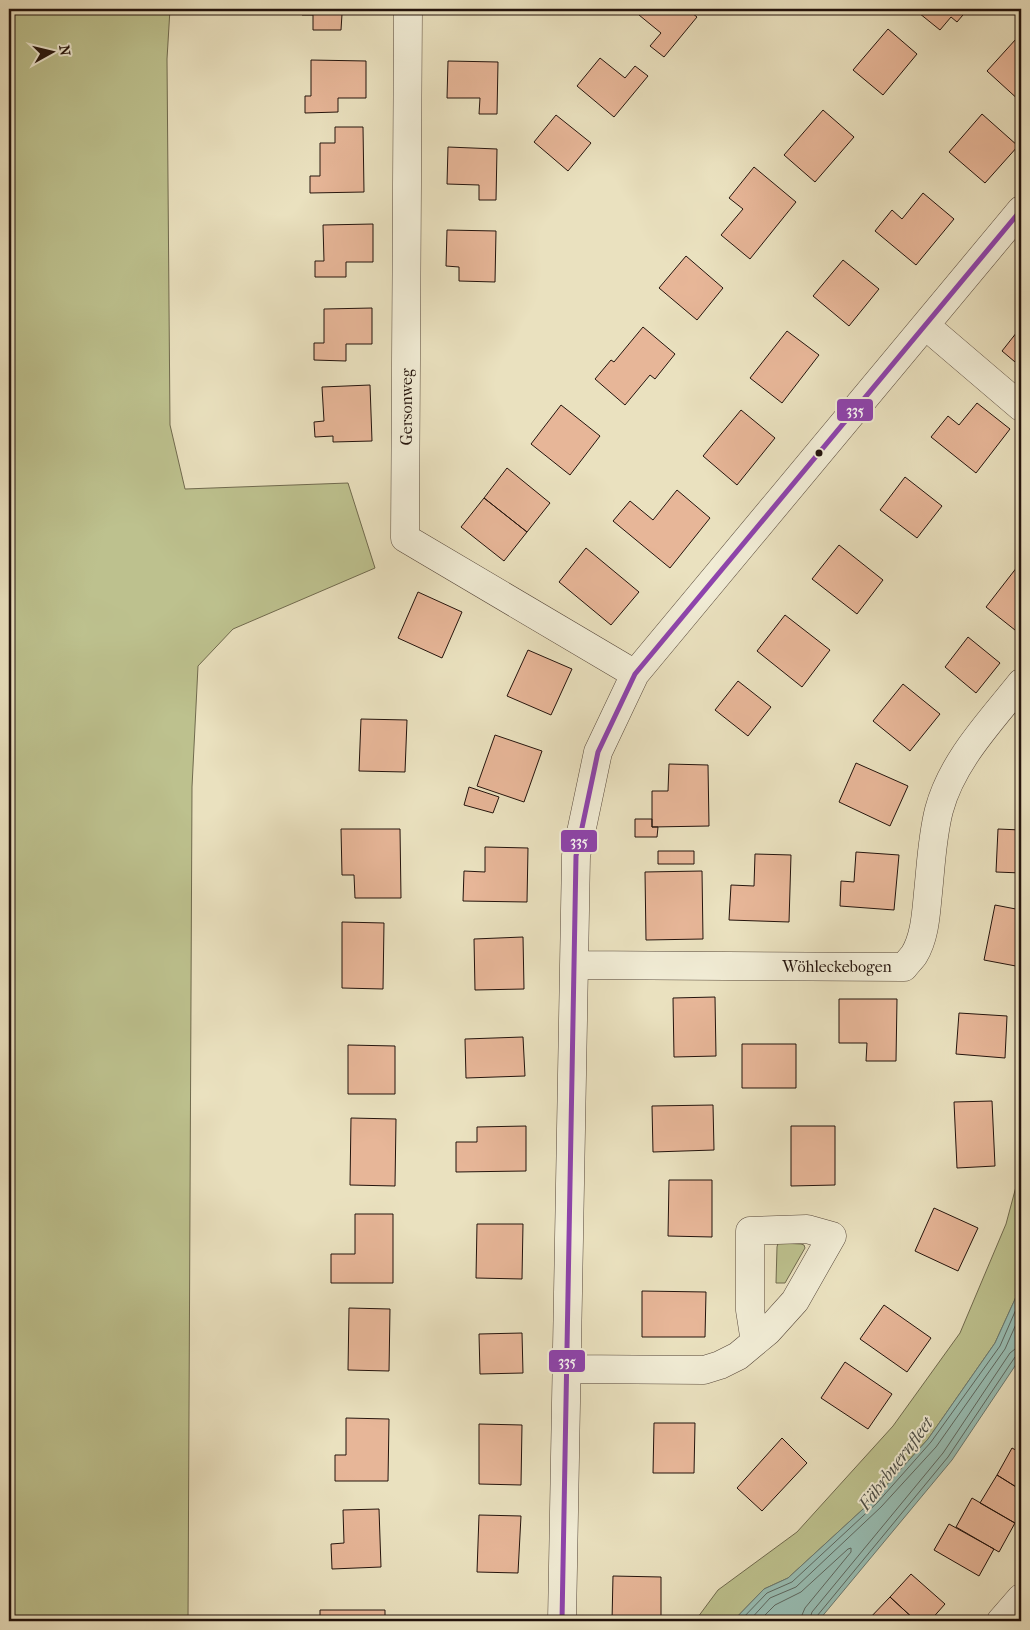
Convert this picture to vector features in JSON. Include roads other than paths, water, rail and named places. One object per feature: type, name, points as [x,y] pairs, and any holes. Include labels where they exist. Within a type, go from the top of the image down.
[{"type":"street","name":"Gersonweg","points":[[408,9],[405,538],[635,674]]},
{"type":"street","points":[[562,1621],[576,856],[598,752],[635,674],[1021,210]]},
{"type":"street","points":[[926,326],[1021,407]]},
{"type":"street","name":"Wöhleckebogen","points":[[575,965],[904,967],[914,954],[926,920],[934,836],[939,810],[949,781],[980,734],[1021,684]]},
{"type":"street","points":[[566,1368],[704,1370],[738,1356],[755,1342]]},
{"type":"street","points":[[1001,1621],[1021,1598]]},
{"type":"water","points":[[1021,1286],[1021,1357],[952,1460],[820,1619],[818,1621],[733,1621],[764,1589],[788,1578],[874,1499],[928,1439],[995,1343]]},
{"type":"water label","name":"Fährbuernfleet","points":[[896,1464]]}]
